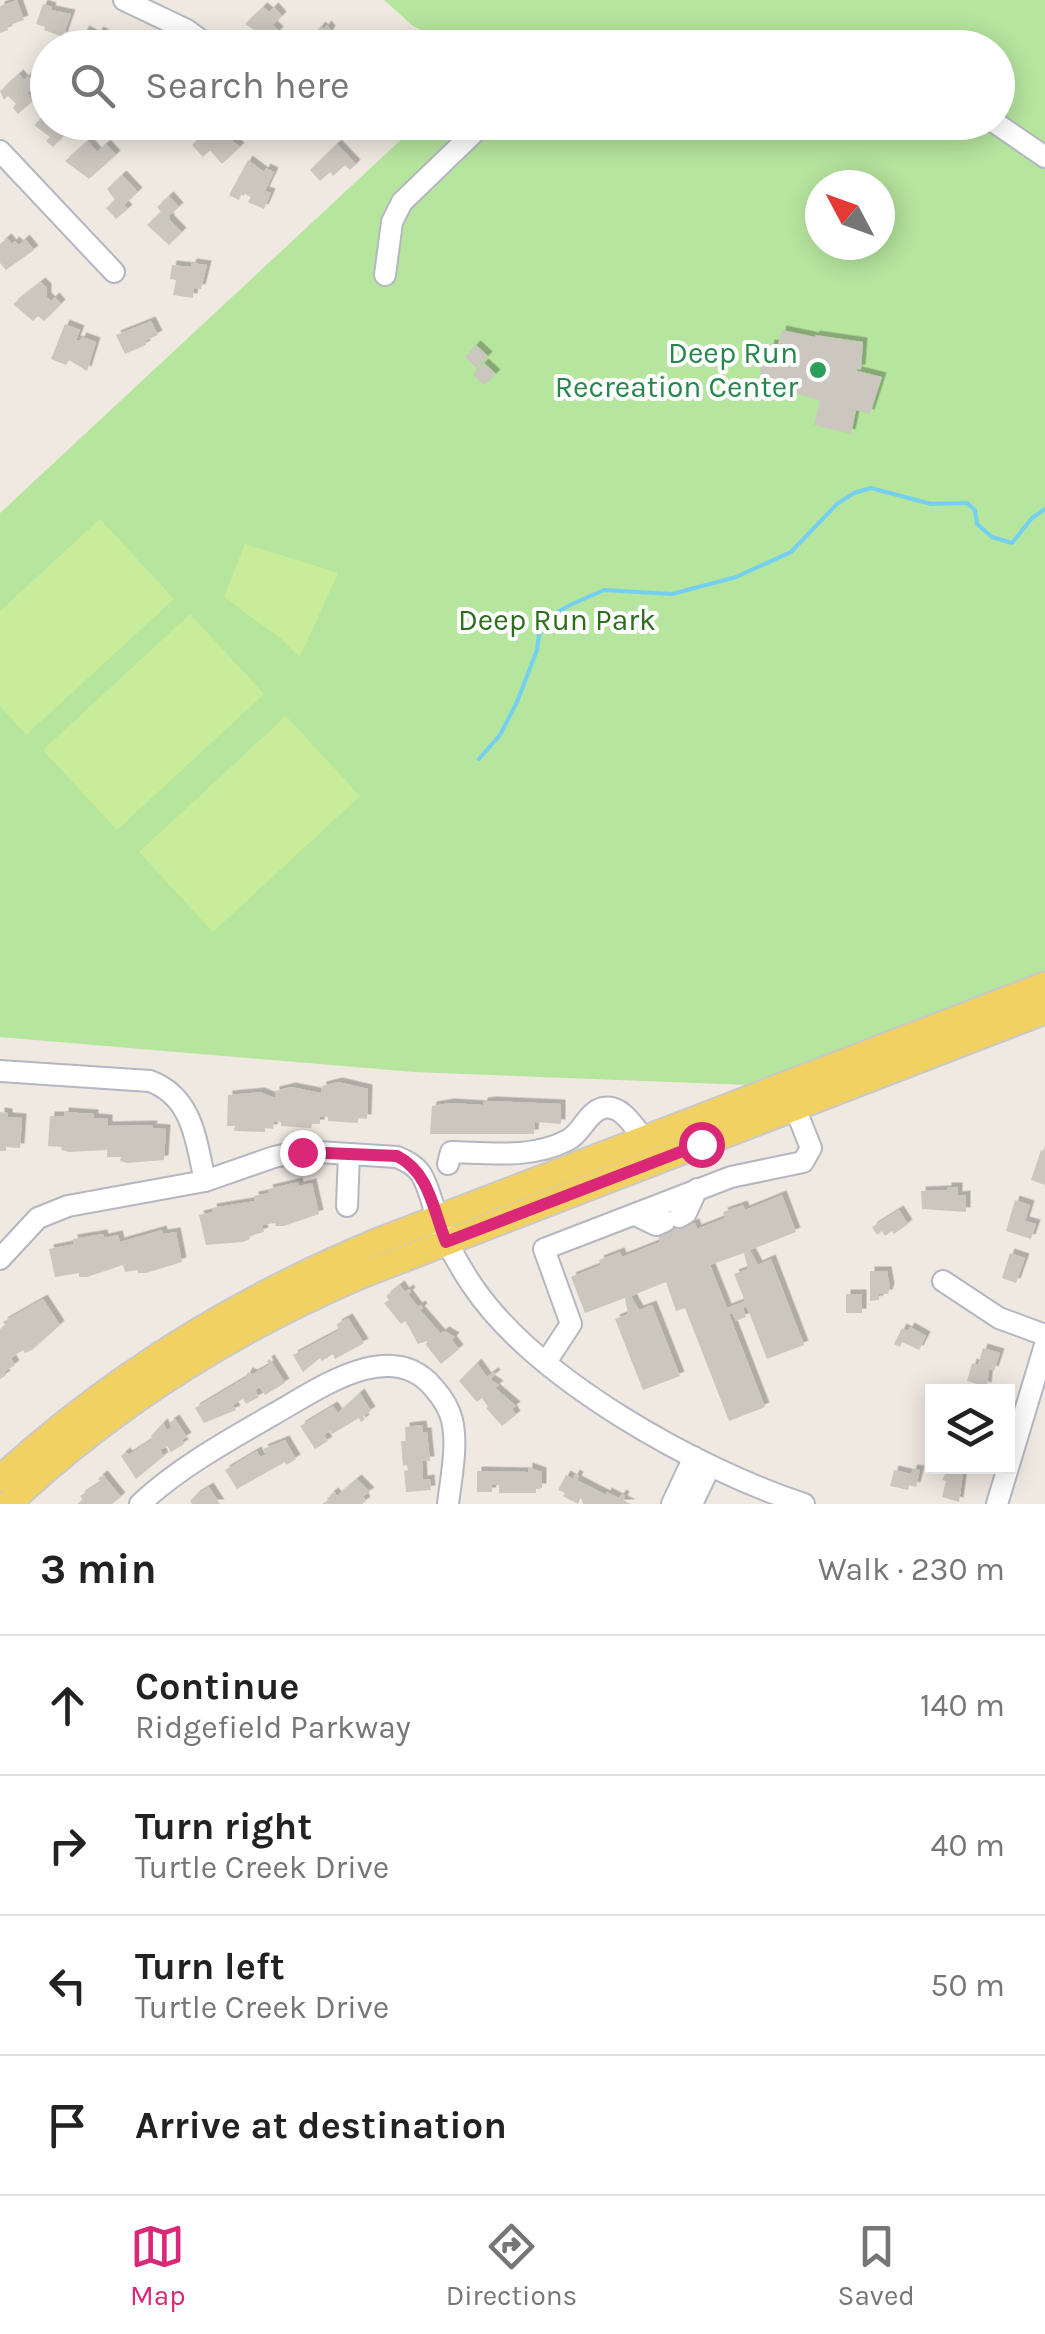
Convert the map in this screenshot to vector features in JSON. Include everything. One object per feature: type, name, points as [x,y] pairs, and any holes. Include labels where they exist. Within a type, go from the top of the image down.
[{"type":"main road","points":[[8,1504],[111,1417],[210,1350],[442,1230],[645,1140],[1045,985]]},
{"type":"main road","points":[[0,1478],[95,1399],[201,1328],[284,1282],[795,1108],[1045,1012]]},
{"type":"street","points":[[124,0],[187,30]]},
{"type":"street","points":[[1015,136],[1045,157]]},
{"type":"street","points":[[385,274],[392,222],[402,202],[467,140]]},
{"type":"street","points":[[0,151],[114,272]]},
{"type":"street","points":[[0,1072],[150,1080],[166,1087],[184,1107],[191,1122],[205,1180]]},
{"type":"street","points":[[448,1164],[451,1152],[529,1153],[551,1148],[572,1138],[593,1113],[604,1108],[622,1112],[645,1140]]},
{"type":"street","points":[[546,1362],[570,1324],[544,1250],[731,1177],[803,1162],[811,1148],[795,1108]]},
{"type":"street","points":[[0,1259],[29,1225],[50,1212],[205,1180],[302,1152],[397,1156],[423,1177],[442,1230],[488,1306],[546,1362],[628,1421],[702,1462],[804,1504]]},
{"type":"street","points":[[348,1206],[349,1154]]},
{"type":"street","points":[[635,1215],[656,1225],[672,1219],[686,1213],[696,1189]]},
{"type":"street","points":[[944,1282],[999,1318],[1045,1335]]},
{"type":"street","points":[[997,1504],[1045,1344]]},
{"type":"street","points":[[140,1504],[251,1428],[335,1381],[382,1366],[418,1373],[446,1404],[454,1434],[448,1504]]},
{"type":"street","points":[[672,1504],[702,1462]]},
{"type":"street","points":[[692,1504],[702,1462]]},
{"type":"green space","name":"Deep Run Park","points":[[384,0],[1045,0],[1045,971],[748,1085],[414,1072],[0,1037],[0,513],[401,140],[1015,140],[1015,30],[421,30]]},
{"type":"green space","points":[[100,519],[174,599],[26,735],[0,706],[0,611]]},
{"type":"green space","points":[[245,544],[338,573],[300,657],[224,597]]},
{"type":"green space","points":[[190,614],[264,694],[117,830],[43,750]]},
{"type":"green space","points":[[286,716],[360,796],[213,932],[139,852]]},
{"type":"building","points":[[17,0],[24,20],[0,33],[0,6]]},
{"type":"building","points":[[43,4],[71,14],[65,30],[44,30],[36,24]]},
{"type":"building","points":[[263,7],[269,12],[274,7],[282,16],[273,25],[278,30],[254,30],[245,24]]},
{"type":"building","points":[[19,74],[24,80],[30,78],[30,104],[18,114],[13,108],[16,104],[8,96],[4,100],[0,91]]},
{"type":"building","points":[[197,140],[231,140],[240,147],[222,164],[210,150],[203,157],[192,145]]},
{"type":"building","points":[[88,141],[97,152],[106,144],[116,155],[89,179],[65,161]]},
{"type":"building","points":[[337,144],[356,164],[350,170],[345,165],[333,176],[330,172],[320,181],[310,170]]},
{"type":"building","points":[[248,160],[264,172],[266,168],[274,172],[265,191],[271,193],[264,209],[248,202],[251,197],[242,193],[239,200],[229,195]]},
{"type":"building","points":[[122,175],[138,192],[116,219],[106,208],[115,200],[107,189]]},
{"type":"building","points":[[169,196],[179,207],[169,216],[170,220],[182,232],[169,245],[147,225],[161,212],[157,207]]},
{"type":"building","points":[[7,238],[19,245],[25,239],[34,250],[6,270],[0,263],[0,244]]},
{"type":"building","points":[[192,263],[207,265],[201,289],[194,288],[193,298],[173,295],[176,280],[170,279],[172,265],[191,267]]},
{"type":"building","points":[[41,282],[47,288],[47,297],[51,301],[55,297],[61,304],[44,321],[38,316],[33,321],[13,304]]},
{"type":"building","points":[[151,321],[158,335],[125,354],[116,335]]},
{"type":"building","points":[[65,324],[80,330],[76,340],[82,337],[96,342],[87,371],[69,360],[66,365],[51,359]]},
{"type":"building","name":"Deep Run Recreation Center","points":[[782,330],[863,342],[861,369],[854,370],[882,377],[870,414],[856,410],[851,434],[814,425],[820,401],[799,394],[759,391],[762,349],[778,345]]},
{"type":"building","points":[[476,345],[488,356],[476,368],[465,357]]},
{"type":"building","points":[[484,363],[496,374],[484,385],[473,374]]},
{"type":"building","points":[[338,1082],[368,1089],[367,1119],[358,1118],[358,1123],[320,1117],[320,1124],[312,1124],[311,1128],[281,1126],[281,1122],[274,1121],[273,1129],[265,1128],[265,1132],[234,1131],[235,1126],[227,1126],[228,1095],[260,1092],[275,1098],[275,1091],[291,1087],[321,1093],[322,1086]]},
{"type":"building","points":[[492,1101],[561,1104],[561,1124],[535,1122],[534,1134],[430,1134],[432,1106],[483,1105]]},
{"type":"building","points":[[0,1112],[22,1118],[20,1148],[6,1147],[6,1151],[0,1151]]},
{"type":"building","points":[[64,1112],[94,1114],[94,1118],[108,1119],[108,1126],[153,1125],[152,1128],[166,1129],[164,1160],[127,1163],[120,1161],[121,1157],[107,1157],[107,1150],[69,1152],[48,1146],[50,1116],[64,1116]]},
{"type":"building","points":[[1041,1150],[1045,1151],[1045,1185],[1031,1180]]},
{"type":"building","points":[[298,1182],[299,1186],[312,1183],[319,1214],[284,1226],[262,1225],[264,1232],[243,1242],[206,1245],[199,1215],[213,1212],[212,1208],[255,1201],[254,1196],[269,1193],[268,1189]]},
{"type":"building","points":[[958,1187],[958,1196],[966,1195],[966,1212],[922,1209],[921,1191]]},
{"type":"building","points":[[782,1195],[796,1232],[750,1250],[758,1265],[771,1259],[804,1345],[767,1359],[747,1307],[743,1308],[746,1317],[736,1321],[729,1314],[765,1407],[729,1421],[685,1308],[676,1311],[666,1282],[631,1296],[639,1310],[652,1305],[680,1376],[643,1390],[615,1319],[628,1314],[625,1298],[585,1313],[571,1277],[601,1265],[599,1260],[620,1252],[622,1257],[660,1242],[658,1236],[669,1232],[662,1213],[675,1208],[683,1227],[695,1223],[697,1229],[725,1218],[723,1212],[743,1205],[745,1210]],"holes":[[[744,1253],[748,1269],[734,1274],[745,1301],[727,1308],[710,1265]]]},
{"type":"building","points":[[1015,1200],[1030,1205],[1025,1221],[1036,1224],[1031,1239],[1006,1231]]},
{"type":"building","points":[[899,1210],[908,1224],[894,1234],[892,1231],[885,1236],[882,1231],[877,1235],[872,1227]]},
{"type":"building","points":[[162,1230],[163,1234],[176,1232],[182,1262],[146,1273],[125,1272],[123,1265],[87,1277],[79,1277],[79,1273],[55,1277],[49,1249],[74,1244],[73,1239],[103,1234],[104,1238],[118,1235],[120,1242]]},
{"type":"building","points":[[1010,1253],[1025,1258],[1016,1283],[1002,1278]]},
{"type":"building","points":[[870,1271],[887,1271],[890,1288],[888,1294],[879,1294],[879,1300],[870,1301]]},
{"type":"building","points":[[400,1285],[405,1292],[409,1289],[408,1294],[418,1307],[421,1305],[420,1310],[441,1334],[445,1331],[455,1337],[452,1340],[459,1349],[441,1364],[427,1341],[418,1344],[405,1321],[401,1324],[384,1303],[389,1300],[386,1296]]},
{"type":"building","points":[[846,1294],[862,1294],[862,1313],[846,1313]]},
{"type":"building","points":[[43,1299],[60,1325],[32,1350],[23,1350],[11,1358],[15,1365],[0,1379],[3,1322]]},
{"type":"building","points":[[348,1318],[364,1343],[335,1359],[333,1354],[322,1361],[320,1358],[303,1372],[293,1355],[338,1331],[337,1324]]},
{"type":"building","points":[[910,1327],[926,1336],[919,1350],[902,1342],[900,1347],[894,1344],[902,1328],[908,1331]]},
{"type":"building","points":[[983,1348],[1000,1353],[994,1371],[989,1369],[987,1384],[967,1381],[972,1363],[978,1365]]},
{"type":"building","points":[[270,1359],[285,1383],[265,1395],[260,1387],[255,1390],[259,1397],[246,1404],[243,1399],[233,1405],[236,1410],[204,1423],[195,1408],[245,1378],[248,1372],[253,1374],[269,1365]]},
{"type":"building","points":[[477,1363],[487,1377],[496,1374],[490,1379],[499,1385],[495,1388],[516,1406],[512,1409],[516,1415],[502,1426],[482,1398],[477,1402],[459,1381]]},
{"type":"building","points":[[360,1393],[371,1411],[363,1416],[365,1419],[361,1422],[359,1418],[332,1434],[330,1431],[324,1435],[328,1441],[315,1449],[300,1426],[333,1406],[338,1413]]},
{"type":"building","points":[[175,1419],[187,1437],[182,1440],[184,1444],[171,1452],[167,1446],[160,1450],[164,1456],[136,1479],[121,1456],[153,1439],[151,1436],[163,1423],[167,1430],[172,1427],[169,1423]]},
{"type":"building","points":[[422,1425],[423,1432],[427,1432],[430,1461],[422,1461],[423,1480],[430,1479],[431,1490],[406,1492],[404,1471],[408,1470],[407,1465],[403,1466],[401,1441],[406,1441],[405,1427]]},
{"type":"building","points":[[285,1440],[296,1459],[237,1489],[225,1470],[257,1451],[260,1457],[266,1454],[263,1449]]},
{"type":"building","points":[[528,1467],[542,1472],[542,1488],[536,1488],[536,1493],[499,1493],[499,1485],[492,1485],[492,1492],[477,1492],[477,1471],[528,1472]]},
{"type":"building","points":[[913,1469],[920,1470],[916,1487],[909,1485],[908,1490],[890,1486],[894,1470],[911,1474]]},
{"type":"building","points":[[575,1474],[579,1476],[577,1480],[606,1495],[607,1492],[619,1498],[622,1494],[623,1500],[631,1504],[583,1504],[581,1496],[578,1504],[563,1496],[565,1493],[558,1490],[566,1475],[573,1479]]},
{"type":"building","points":[[945,1474],[963,1474],[959,1502],[942,1497],[946,1481],[942,1480]]},
{"type":"building","points":[[103,1475],[121,1497],[112,1504],[77,1504],[83,1499],[80,1496],[101,1482],[98,1479]]},
{"type":"building","points":[[357,1479],[370,1492],[363,1496],[366,1501],[362,1504],[322,1504],[334,1492],[337,1496]]},
{"type":"building","points":[[209,1487],[220,1504],[192,1504],[190,1501],[196,1495]]},
{"type":"waterway","points":[[479,759],[500,735],[517,702],[539,635],[549,617],[570,605],[604,590],[672,594],[736,577],[791,552],[837,504],[871,488],[931,504],[967,503],[975,510],[977,524],[992,537],[1012,543],[1032,518],[1045,509]]},
{"type":"place","name":"Deep Run Recreation Center","points":[[818,370]]},
{"type":"route","points":[[302,1152],[397,1156],[410,1163],[423,1177],[446,1242],[701,1144]]}]
